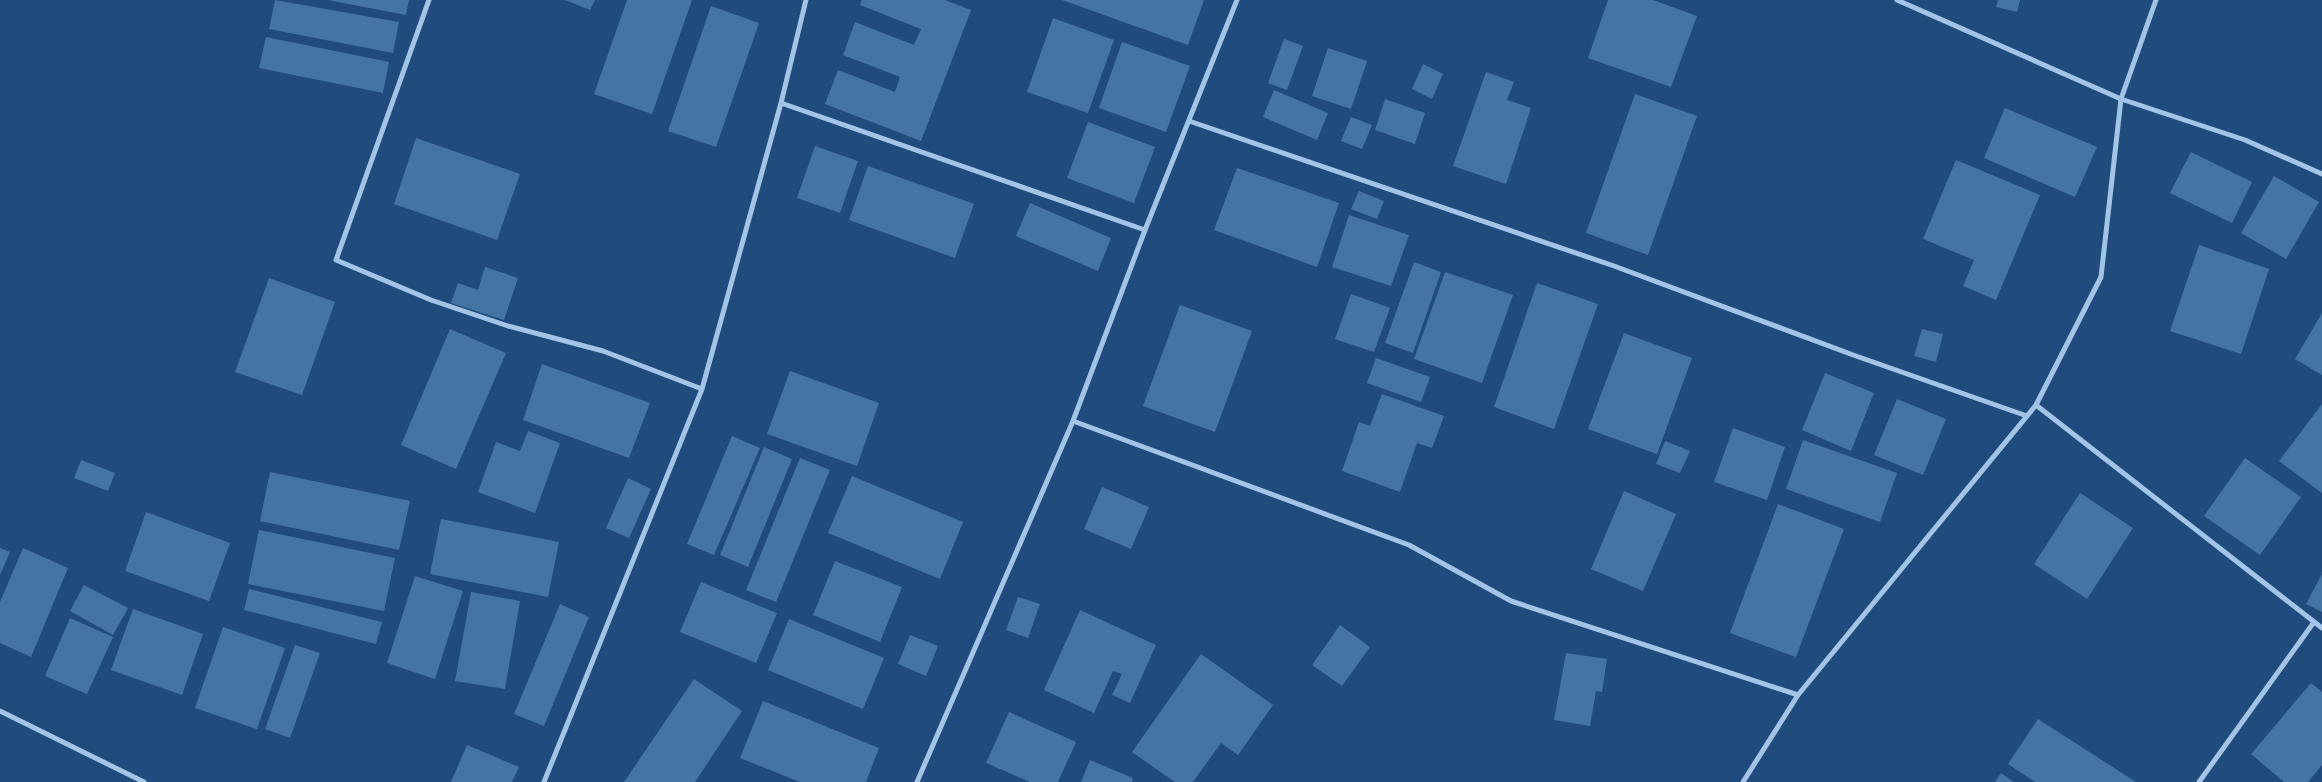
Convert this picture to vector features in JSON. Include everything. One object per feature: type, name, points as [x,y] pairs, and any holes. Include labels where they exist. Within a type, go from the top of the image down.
[{"type":"street","points":[[429,0],[336,260],[431,300],[508,326],[604,352],[702,389]]},
{"type":"street","points":[[544,782],[702,389],[781,103],[806,0]]},
{"type":"street","points":[[918,782],[1073,421],[1145,230],[1237,0]]},
{"type":"street","points":[[1897,0],[2122,99],[2245,140],[2322,174]]},
{"type":"street","points":[[1743,782],[1798,695],[2036,405],[2101,277],[2122,99],[2156,0]]},
{"type":"street","points":[[781,103],[1145,230]]},
{"type":"street","points":[[1189,121],[1614,266],[1856,356],[2027,416]]},
{"type":"street","points":[[2036,405],[2322,628]]},
{"type":"street","points":[[1073,421],[1409,545],[1511,601],[1798,695]]},
{"type":"street","points":[[2199,782],[2314,622]]},
{"type":"street","points":[[0,711],[144,782]]},
{"type":"building","points":[[275,0],[399,22],[393,53],[269,29]]},
{"type":"building","points":[[328,0],[409,0],[406,15]]},
{"type":"building","points":[[565,0],[595,0],[590,10]]},
{"type":"building","points":[[627,0],[692,0],[652,114],[594,94]]},
{"type":"building","points":[[862,0],[945,0],[971,10],[921,141],[825,104],[838,70],[895,92],[900,77],[843,55],[855,22],[914,45],[921,29],[860,5]]},
{"type":"building","points":[[1062,0],[1204,0],[1188,45]]},
{"type":"building","points":[[1608,0],[1653,0],[1697,16],[1671,87],[1588,58]]},
{"type":"building","points":[[1998,0],[2020,0],[2017,12],[1996,7]]},
{"type":"building","points":[[711,6],[759,23],[716,147],[668,131]]},
{"type":"building","points":[[1053,18],[1114,40],[1088,113],[1027,92]]},
{"type":"building","points":[[266,37],[389,62],[383,93],[259,68]]},
{"type":"building","points":[[1284,39],[1303,46],[1287,90],[1268,83]]},
{"type":"building","points":[[1122,42],[1190,66],[1166,132],[1099,108]]},
{"type":"building","points":[[1328,48],[1367,61],[1351,109],[1312,96]]},
{"type":"building","points":[[1423,64],[1443,74],[1432,99],[1412,89]]},
{"type":"building","points":[[1486,72],[1514,82],[1507,100],[1531,108],[1506,184],[1453,166]]},
{"type":"building","points":[[1274,90],[1328,113],[1317,140],[1263,117]]},
{"type":"building","points":[[1635,94],[1697,116],[1648,255],[1586,233]]},
{"type":"building","points":[[1385,99],[1425,113],[1415,144],[1375,130]]},
{"type":"building","points":[[2005,108],[2097,147],[2075,197],[1984,158]]},
{"type":"building","points":[[1351,117],[1372,125],[1362,149],[1341,141]]},
{"type":"building","points":[[1088,122],[1155,147],[1134,203],[1067,178]]},
{"type":"building","points":[[416,138],[520,174],[497,240],[394,204]]},
{"type":"building","points":[[815,146],[858,161],[840,213],[797,198]]},
{"type":"building","points":[[2191,152],[2252,182],[2232,223],[2170,193]]},
{"type":"building","points":[[1956,160],[2040,195],[1996,300],[1963,286],[1974,260],[1923,239]]},
{"type":"building","points":[[868,166],[974,204],[955,258],[849,220]]},
{"type":"building","points":[[1237,168],[1339,203],[1317,267],[1214,230]]},
{"type":"building","points":[[2274,176],[2319,202],[2286,259],[2241,233]]},
{"type":"building","points":[[1359,191],[1384,201],[1377,219],[1351,209]]},
{"type":"building","points":[[1030,203],[1111,238],[1098,271],[1016,236]]},
{"type":"building","points":[[1349,215],[1409,235],[1391,286],[1332,267]]},
{"type":"building","points":[[2199,245],[2269,269],[2241,354],[2170,331]]},
{"type":"building","points":[[1414,262],[1441,272],[1413,353],[1385,343]]},
{"type":"building","points":[[485,267],[518,278],[504,320],[451,303],[458,283],[478,290]]},
{"type":"building","points":[[1445,272],[1513,295],[1482,383],[1414,359]]},
{"type":"building","points":[[269,278],[335,302],[302,395],[235,372]]},
{"type":"building","points":[[1537,283],[1598,304],[1554,429],[1494,407]]},
{"type":"building","points":[[1351,294],[1390,308],[1374,352],[1335,339]]},
{"type":"building","points":[[1180,305],[1252,331],[1215,432],[1143,406]]},
{"type":"building","points":[[2322,313],[2322,375],[2295,359]]},
{"type":"building","points":[[450,329],[506,353],[456,469],[401,445]]},
{"type":"building","points":[[1922,329],[1943,334],[1936,362],[1914,356]]},
{"type":"building","points":[[1624,333],[1692,358],[1657,454],[1588,429]]},
{"type":"building","points":[[1376,358],[1430,377],[1421,402],[1367,383]]},
{"type":"building","points":[[542,364],[650,403],[629,458],[523,420]]},
{"type":"building","points":[[790,371],[879,403],[857,466],[767,434]]},
{"type":"building","points":[[1825,373],[1874,393],[1851,451],[1802,430]]},
{"type":"building","points":[[1382,394],[1444,416],[1432,448],[1417,443],[1400,492],[1342,471],[1359,422],[1370,426]]},
{"type":"building","points":[[1897,399],[1946,419],[1923,475],[1874,455]]},
{"type":"building","points":[[2322,404],[2322,493],[2279,461]]},
{"type":"building","points":[[1733,428],[1785,447],[1767,500],[1714,482]]},
{"type":"building","points":[[528,431],[560,443],[535,513],[478,492],[496,442],[520,451]]},
{"type":"building","points":[[732,436],[760,448],[714,555],[687,544]]},
{"type":"building","points":[[1803,440],[1897,473],[1880,522],[1786,489]]},
{"type":"building","points":[[1665,441],[1690,451],[1680,473],[1656,464]]},
{"type":"building","points":[[764,447],[792,459],[748,567],[720,555]]},
{"type":"building","points":[[800,458],[830,470],[776,602],[746,590]]},
{"type":"building","points":[[2245,458],[2301,497],[2260,555],[2204,516]]},
{"type":"building","points":[[81,460],[115,473],[108,491],[74,478]]},
{"type":"building","points":[[270,472],[410,501],[399,550],[260,521]]},
{"type":"building","points":[[852,476],[963,522],[940,579],[828,533]]},
{"type":"building","points":[[628,478],[651,489],[629,538],[606,528]]},
{"type":"building","points":[[1102,487],[1149,507],[1131,549],[1084,529]]},
{"type":"building","points":[[1624,491],[1676,514],[1643,591],[1591,569]]},
{"type":"building","points":[[2080,493],[2133,528],[2087,599],[2034,564]]},
{"type":"building","points":[[1778,504],[1844,529],[1796,657],[1730,633]]},
{"type":"building","points":[[146,512],[230,543],[209,601],[125,571]]},
{"type":"building","points":[[441,519],[559,542],[548,597],[430,574]]},
{"type":"building","points":[[259,530],[395,558],[384,611],[248,584]]},
{"type":"building","points":[[0,548],[10,552],[0,575]]},
{"type":"building","points":[[23,548],[68,568],[31,657],[0,643],[0,602]]},
{"type":"building","points":[[835,561],[902,587],[880,642],[813,615]]},
{"type":"building","points":[[2322,574],[2322,612],[2306,604]]},
{"type":"building","points":[[415,576],[463,591],[435,679],[387,663]]},
{"type":"building","points":[[701,582],[777,613],[756,663],[680,632]]},
{"type":"building","points":[[84,585],[128,608],[113,635],[70,611]]},
{"type":"building","points":[[249,589],[382,622],[376,644],[244,610]]},
{"type":"building","points":[[471,592],[520,601],[505,689],[455,681]]},
{"type":"building","points":[[1018,597],[1040,604],[1028,638],[1006,630]]},
{"type":"building","points":[[560,604],[589,617],[544,726],[514,714]]},
{"type":"building","points":[[133,609],[203,634],[182,695],[111,670]]},
{"type":"building","points":[[1080,610],[1156,645],[1130,703],[1112,695],[1122,674],[1113,671],[1094,713],[1044,690]]},
{"type":"building","points":[[70,618],[113,637],[87,694],[45,676]]},
{"type":"building","points":[[789,619],[884,658],[863,709],[768,670]]},
{"type":"building","points":[[1340,625],[1370,647],[1342,686],[1312,665]]},
{"type":"building","points":[[223,627],[285,648],[257,729],[195,708]]},
{"type":"building","points":[[910,635],[938,646],[926,676],[898,664]]},
{"type":"building","points":[[295,645],[320,653],[290,738],[265,729]]},
{"type":"building","points":[[1566,653],[1607,659],[1602,692],[1596,691],[1590,726],[1554,720]]},
{"type":"building","points":[[1201,654],[1273,705],[1238,755],[1221,743],[1193,782],[1175,782],[1132,752]]},
{"type":"building","points":[[694,679],[742,711],[695,782],[624,782]]},
{"type":"building","points":[[2311,683],[2322,692],[2322,765],[2308,782],[2284,782],[2251,754]]},
{"type":"building","points":[[763,701],[879,748],[866,782],[800,782],[740,758]]},
{"type":"building","points":[[1009,712],[1076,742],[1058,782],[1030,782],[986,763]]},
{"type":"building","points":[[2038,719],[2136,782],[2035,782],[2008,764]]},
{"type":"building","points":[[467,745],[519,767],[512,782],[451,782]]},
{"type":"building","points":[[1090,760],[1133,778],[1132,782],[1081,782]]},
{"type":"building","points":[[2001,773],[2014,782],[1995,782]]}]
